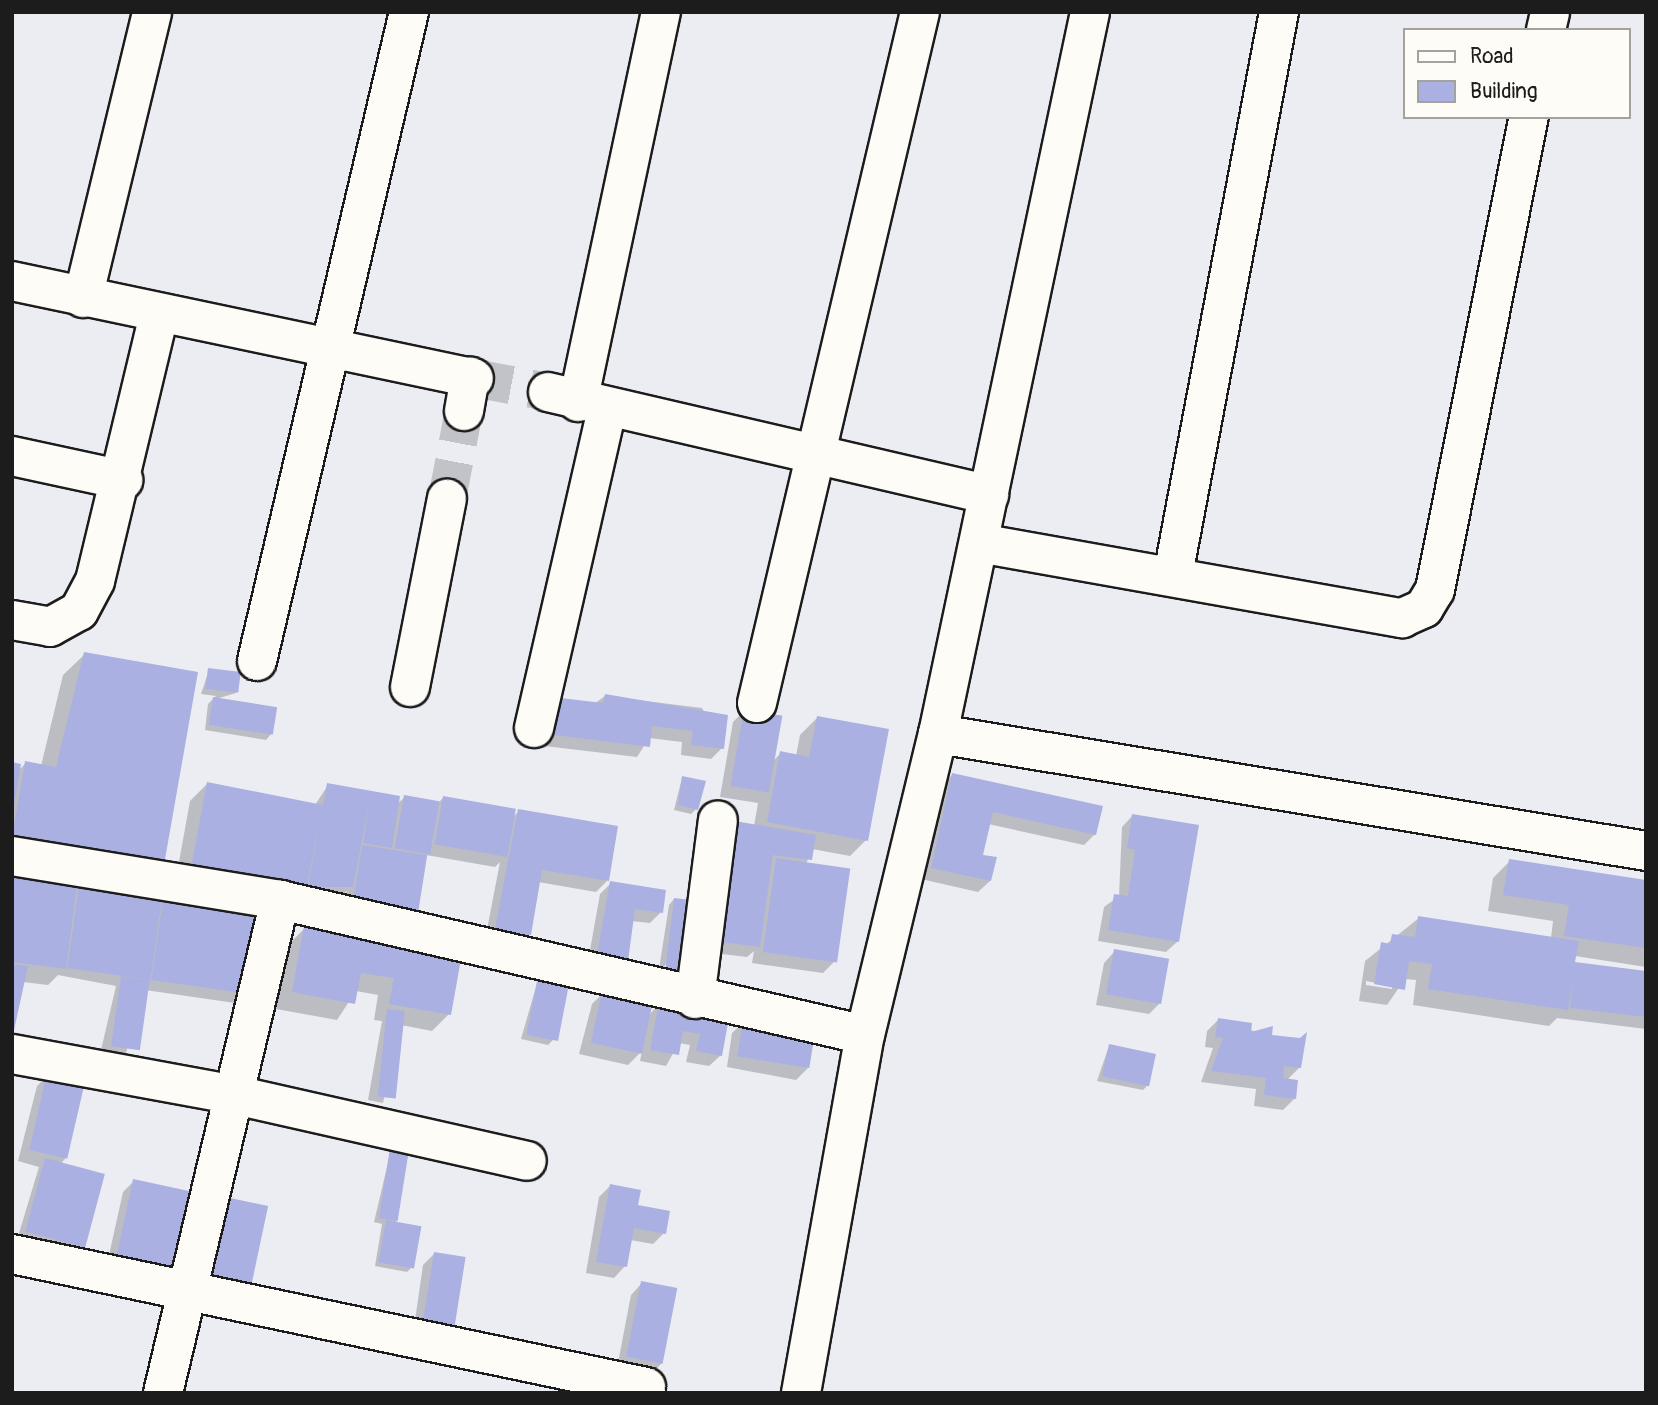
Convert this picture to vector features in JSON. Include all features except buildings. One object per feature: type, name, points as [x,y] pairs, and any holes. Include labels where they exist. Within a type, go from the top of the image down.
[{"type":"street","points":[[83,298],[152,12]]},
{"type":"street","points":[[257,660],[327,347],[410,12]]},
{"type":"street","points":[[534,727],[578,401],[661,12]]},
{"type":"street","points":[[757,703],[820,456],[920,12]]},
{"type":"street","points":[[801,1393],[865,1035],[938,734],[1090,12]]},
{"type":"street","points":[[1172,575],[1279,12]]},
{"type":"street","points":[[979,543],[1172,575],[1402,618],[1424,608],[1435,590],[1529,119]]},
{"type":"street","points":[[12,281],[159,314],[327,347],[470,389]]},
{"type":"street","points":[[12,620],[51,627],[79,611],[95,581],[123,480],[159,314]]},
{"type":"street","points":[[578,401],[989,495]]},
{"type":"street","points":[[12,456],[123,480]]},
{"type":"street","points":[[410,687],[447,499]]},
{"type":"street","points":[[938,734],[1646,851]]},
{"type":"street","points":[[695,999],[718,820]]},
{"type":"street","points":[[12,856],[280,900],[695,999],[865,1035]]},
{"type":"street","points":[[163,1393],[189,1293],[280,900]]},
{"type":"street","points":[[12,1054],[235,1095],[527,1161]]},
{"type":"street","points":[[12,1254],[646,1387]]},
{"type":"tunnel","points":[[474,378],[548,392]]},
{"type":"tunnel","points":[[447,499],[464,411]]}]
